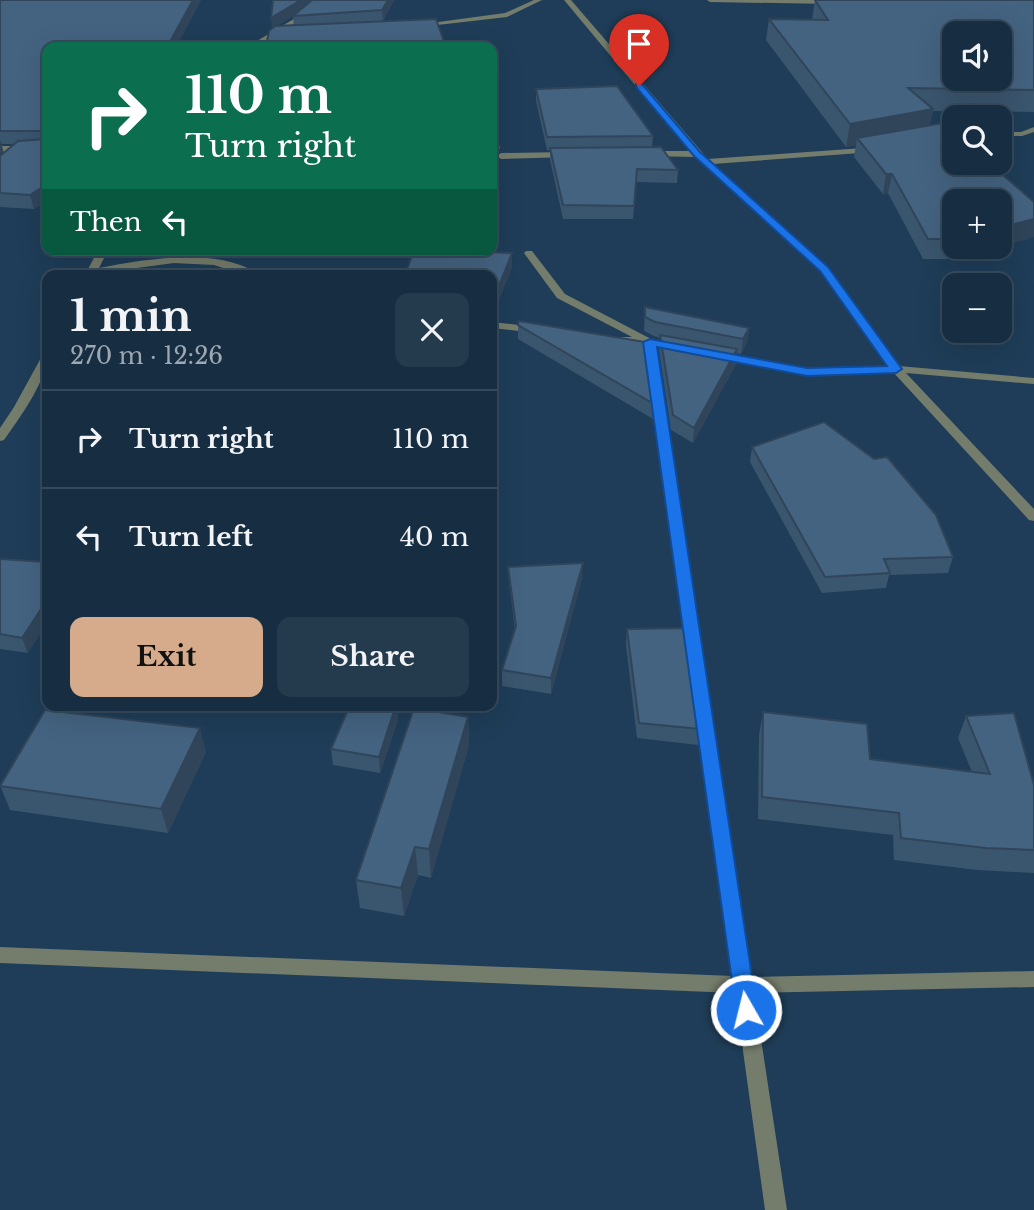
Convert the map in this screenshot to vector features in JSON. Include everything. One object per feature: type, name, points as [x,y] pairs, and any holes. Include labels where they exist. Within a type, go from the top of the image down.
[{"type":"street","points":[[260,42],[304,15],[320,0]]},
{"type":"street","points":[[410,25],[507,15],[539,0]]},
{"type":"street","points":[[566,0],[575,0]]},
{"type":"street","points":[[566,0],[697,154],[824,269],[896,369],[1034,517]]},
{"type":"street","points":[[710,0],[834,2]]},
{"type":"street","points":[[275,33],[289,32]]},
{"type":"street","points":[[1012,134],[1022,134],[1034,129]]},
{"type":"street","points":[[708,162],[819,156],[885,147]]},
{"type":"street","points":[[0,149],[42,149]]},
{"type":"street","points":[[9,158],[19,149]]},
{"type":"street","points":[[497,151],[579,155]]},
{"type":"street","points":[[645,154],[697,154]]},
{"type":"street","points":[[529,253],[561,296],[650,342]]},
{"type":"street","points":[[106,270],[165,258],[230,264],[244,270]]},
{"type":"street","points":[[497,326],[544,331]]},
{"type":"street","points":[[610,338],[650,342],[807,372],[896,369],[1034,382]]},
{"type":"street","points":[[650,342],[776,1210]]},
{"type":"street","points":[[0,437],[42,365]]},
{"type":"street","points":[[0,955],[743,985],[1034,979]]},
{"type":"building","points":[[0,0],[193,0],[170,42],[42,42],[42,131],[0,131]]},
{"type":"building","points":[[273,0],[301,0],[271,18]]},
{"type":"building","points":[[312,0],[388,0],[382,10],[293,16]]},
{"type":"building","points":[[815,0],[1034,0],[1034,90],[1012,90],[1012,21],[942,21],[942,89],[908,88],[933,109],[850,124],[769,19],[828,20]]},
{"type":"building","points":[[436,19],[444,42],[267,42],[269,31],[275,26]]},
{"type":"building","points":[[617,86],[653,136],[547,137],[536,89]]},
{"type":"building","points":[[942,123],[942,175],[1003,175],[1034,202],[1034,219],[1012,225],[1012,189],[942,189],[942,239],[928,239],[892,174],[886,174],[857,138]]},
{"type":"building","points":[[42,139],[42,187],[30,195],[0,193],[0,156],[18,141]]},
{"type":"building","points":[[661,147],[678,170],[637,169],[634,206],[563,205],[550,148]]},
{"type":"building","points":[[497,252],[512,253],[497,291],[497,270],[407,270],[412,256],[497,256]]},
{"type":"building","points":[[645,307],[749,328],[743,339],[655,322],[645,317]]},
{"type":"building","points":[[519,321],[645,342],[654,404],[518,325]]},
{"type":"building","points":[[660,335],[737,349],[694,428],[673,415]]},
{"type":"building","points":[[824,422],[874,459],[887,457],[936,515],[953,557],[884,559],[890,573],[825,577],[752,447]]},
{"type":"building","points":[[0,559],[42,562],[42,608],[22,638],[0,634]]},
{"type":"building","points":[[583,563],[551,678],[502,670],[516,626],[508,567]]},
{"type":"building","points":[[684,628],[700,729],[639,723],[627,629]]},
{"type":"building","points":[[44,711],[200,728],[161,809],[0,786]]},
{"type":"building","points":[[347,711],[394,711],[379,757],[331,749]]},
{"type":"building","points":[[413,711],[468,717],[429,849],[415,847],[401,888],[356,880]]},
{"type":"building","points":[[763,712],[867,724],[870,759],[990,774],[966,716],[1014,713],[1034,785],[1034,850],[986,848],[901,838],[899,813],[762,797]]},
{"type":"route","points":[[639,86],[697,154],[824,269],[896,369],[807,372],[650,342],[746,1010]]}]
